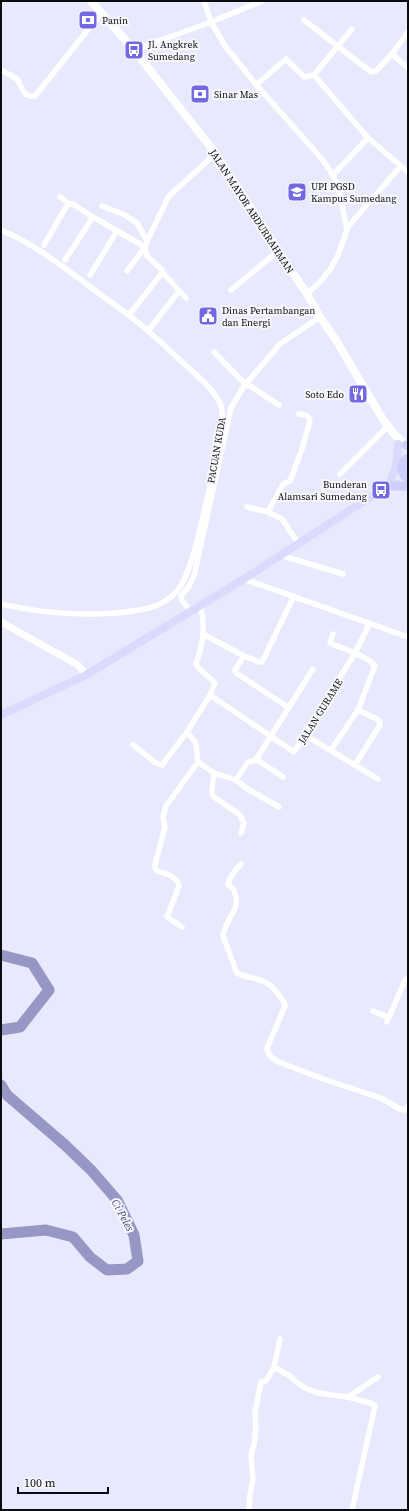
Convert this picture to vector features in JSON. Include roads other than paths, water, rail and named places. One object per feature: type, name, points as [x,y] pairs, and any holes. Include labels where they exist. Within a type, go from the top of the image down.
[{"type":"highway","points":[[405,461],[402,472],[408,480]]},
{"type":"highway","points":[[391,483],[408,486]]},
{"type":"main road","name":"JALAN MAYOR ABDURRAHMAN","points":[[91,1],[134,50],[215,154],[307,294],[388,426],[405,445]]},
{"type":"main road","points":[[391,483],[405,461],[402,454],[405,445]]},
{"type":"main road","points":[[391,483],[397,463],[405,445]]},
{"type":"main road","points":[[1,715],[86,675],[244,579],[391,483],[408,480]]},
{"type":"street","points":[[204,1],[211,22],[225,46],[256,85],[318,155],[333,176],[339,190],[347,230]]},
{"type":"street","points":[[134,50],[211,22],[262,1]]},
{"type":"street","points":[[1,70],[18,79],[20,87],[30,97],[35,96],[102,12]]},
{"type":"street","points":[[304,20],[373,73],[392,54],[408,32]]},
{"type":"street","points":[[256,85],[285,59],[304,77],[314,75],[352,29]]},
{"type":"street","points":[[392,54],[408,68]]},
{"type":"street","points":[[314,75],[349,118],[368,138],[400,167],[408,172]]},
{"type":"street","points":[[333,176],[368,138]]},
{"type":"street","points":[[127,271],[146,244],[169,196],[215,154]]},
{"type":"street","points":[[307,294],[321,281],[331,268],[338,255],[347,230],[352,222],[400,167]]},
{"type":"street","points":[[60,197],[69,204],[73,204],[117,231],[146,244]]},
{"type":"street","points":[[44,245],[69,204]]},
{"type":"street","points":[[102,206],[125,215],[137,223],[146,244],[147,256],[162,270],[162,272],[186,298]]},
{"type":"street","points":[[65,260],[93,217]]},
{"type":"street","name":"PACUAN KUDA","points":[[1,230],[16,236],[41,251],[129,315],[208,387],[219,402],[222,411],[222,423],[211,481],[190,564],[181,585],[170,598],[149,608],[117,612],[50,612],[1,604]]},
{"type":"street","points":[[90,275],[117,231]]},
{"type":"street","points":[[231,290],[278,251]]},
{"type":"street","points":[[129,315],[162,272]]},
{"type":"street","points":[[148,331],[179,291]]},
{"type":"street","points":[[191,611],[182,601],[181,596],[189,586],[194,576],[230,410],[246,385],[280,344],[320,317]]},
{"type":"street","points":[[214,352],[246,385],[279,405]]},
{"type":"street","points":[[268,512],[283,484],[290,481],[302,449],[310,421],[309,417],[299,414]]},
{"type":"street","points":[[340,474],[388,426]]},
{"type":"street","points":[[247,507],[268,512],[282,519],[298,543]]},
{"type":"street","points":[[280,555],[343,574]]},
{"type":"street","points":[[244,579],[408,637]]},
{"type":"street","points":[[203,634],[244,656],[262,662],[294,596]]},
{"type":"street","points":[[133,745],[156,763],[162,765],[187,732],[210,695],[215,683],[199,669],[196,664],[202,644],[203,634],[204,619],[200,605]]},
{"type":"street","points":[[1,622],[70,660],[78,665],[86,675]]},
{"type":"street","name":"JALAN GURAME","points":[[210,695],[294,752],[355,653],[370,623]]},
{"type":"street","points":[[330,750],[358,710],[374,666],[372,663],[355,653],[330,643],[333,634]]},
{"type":"street","points":[[244,656],[235,670],[236,673],[288,707]]},
{"type":"street","points":[[236,780],[248,762],[256,759],[312,669]]},
{"type":"street","points":[[355,765],[380,725],[380,722],[377,719],[358,710]]},
{"type":"street","points":[[182,927],[167,917],[179,886],[178,882],[174,878],[157,871],[155,865],[165,827],[163,817],[166,806],[198,762],[196,743],[187,732]]},
{"type":"street","points":[[305,735],[378,779]]},
{"type":"street","points":[[256,759],[283,777]]},
{"type":"street","points":[[198,762],[214,773],[236,780],[246,788],[279,807]]},
{"type":"street","points":[[214,773],[212,793],[240,815],[244,823],[241,833]]},
{"type":"street","points":[[241,864],[234,870],[228,882],[237,898],[236,905],[223,936],[237,973],[241,976],[254,978],[272,985],[284,1002],[285,1006],[267,1048],[269,1054],[272,1058],[281,1063],[381,1098],[400,1109],[404,1110],[408,1106]]},
{"type":"street","points":[[373,1011],[387,1020],[404,980],[408,978]]},
{"type":"street","points":[[249,1510],[253,1479],[251,1455],[256,1426],[255,1413],[261,1382],[266,1382],[274,1367],[280,1339]]},
{"type":"street","points":[[274,1367],[290,1376],[307,1389],[318,1393],[348,1397],[373,1404],[376,1408],[370,1426],[352,1510]]},
{"type":"street","points":[[348,1397],[378,1377]]},
{"type":"waterway","name":"Ci Peles","points":[[1,955],[32,963],[49,990],[20,1027],[1,1030]]},
{"type":"waterway","name":"Ci Peles","points":[[1,1085],[7,1095],[65,1145],[91,1170],[117,1200],[134,1235],[138,1261],[127,1269],[107,1270],[90,1257],[73,1237],[46,1230],[1,1234]]},
{"type":"place","name":"Panin","points":[[88,20]]},
{"type":"place","name":"Jl. Angkrek Sumedang","points":[[134,50]]},
{"type":"place","name":"Sinar Mas","points":[[200,94]]},
{"type":"place","name":"UPI PGSD Kampus Sumedang","points":[[297,192]]},
{"type":"place","name":"Dinas Pertambangan dan Energi","points":[[208,316]]},
{"type":"place","name":"Soto Edo","points":[[358,394]]},
{"type":"place","name":"Bunderan Alamsari Sumedang","points":[[381,490]]}]
